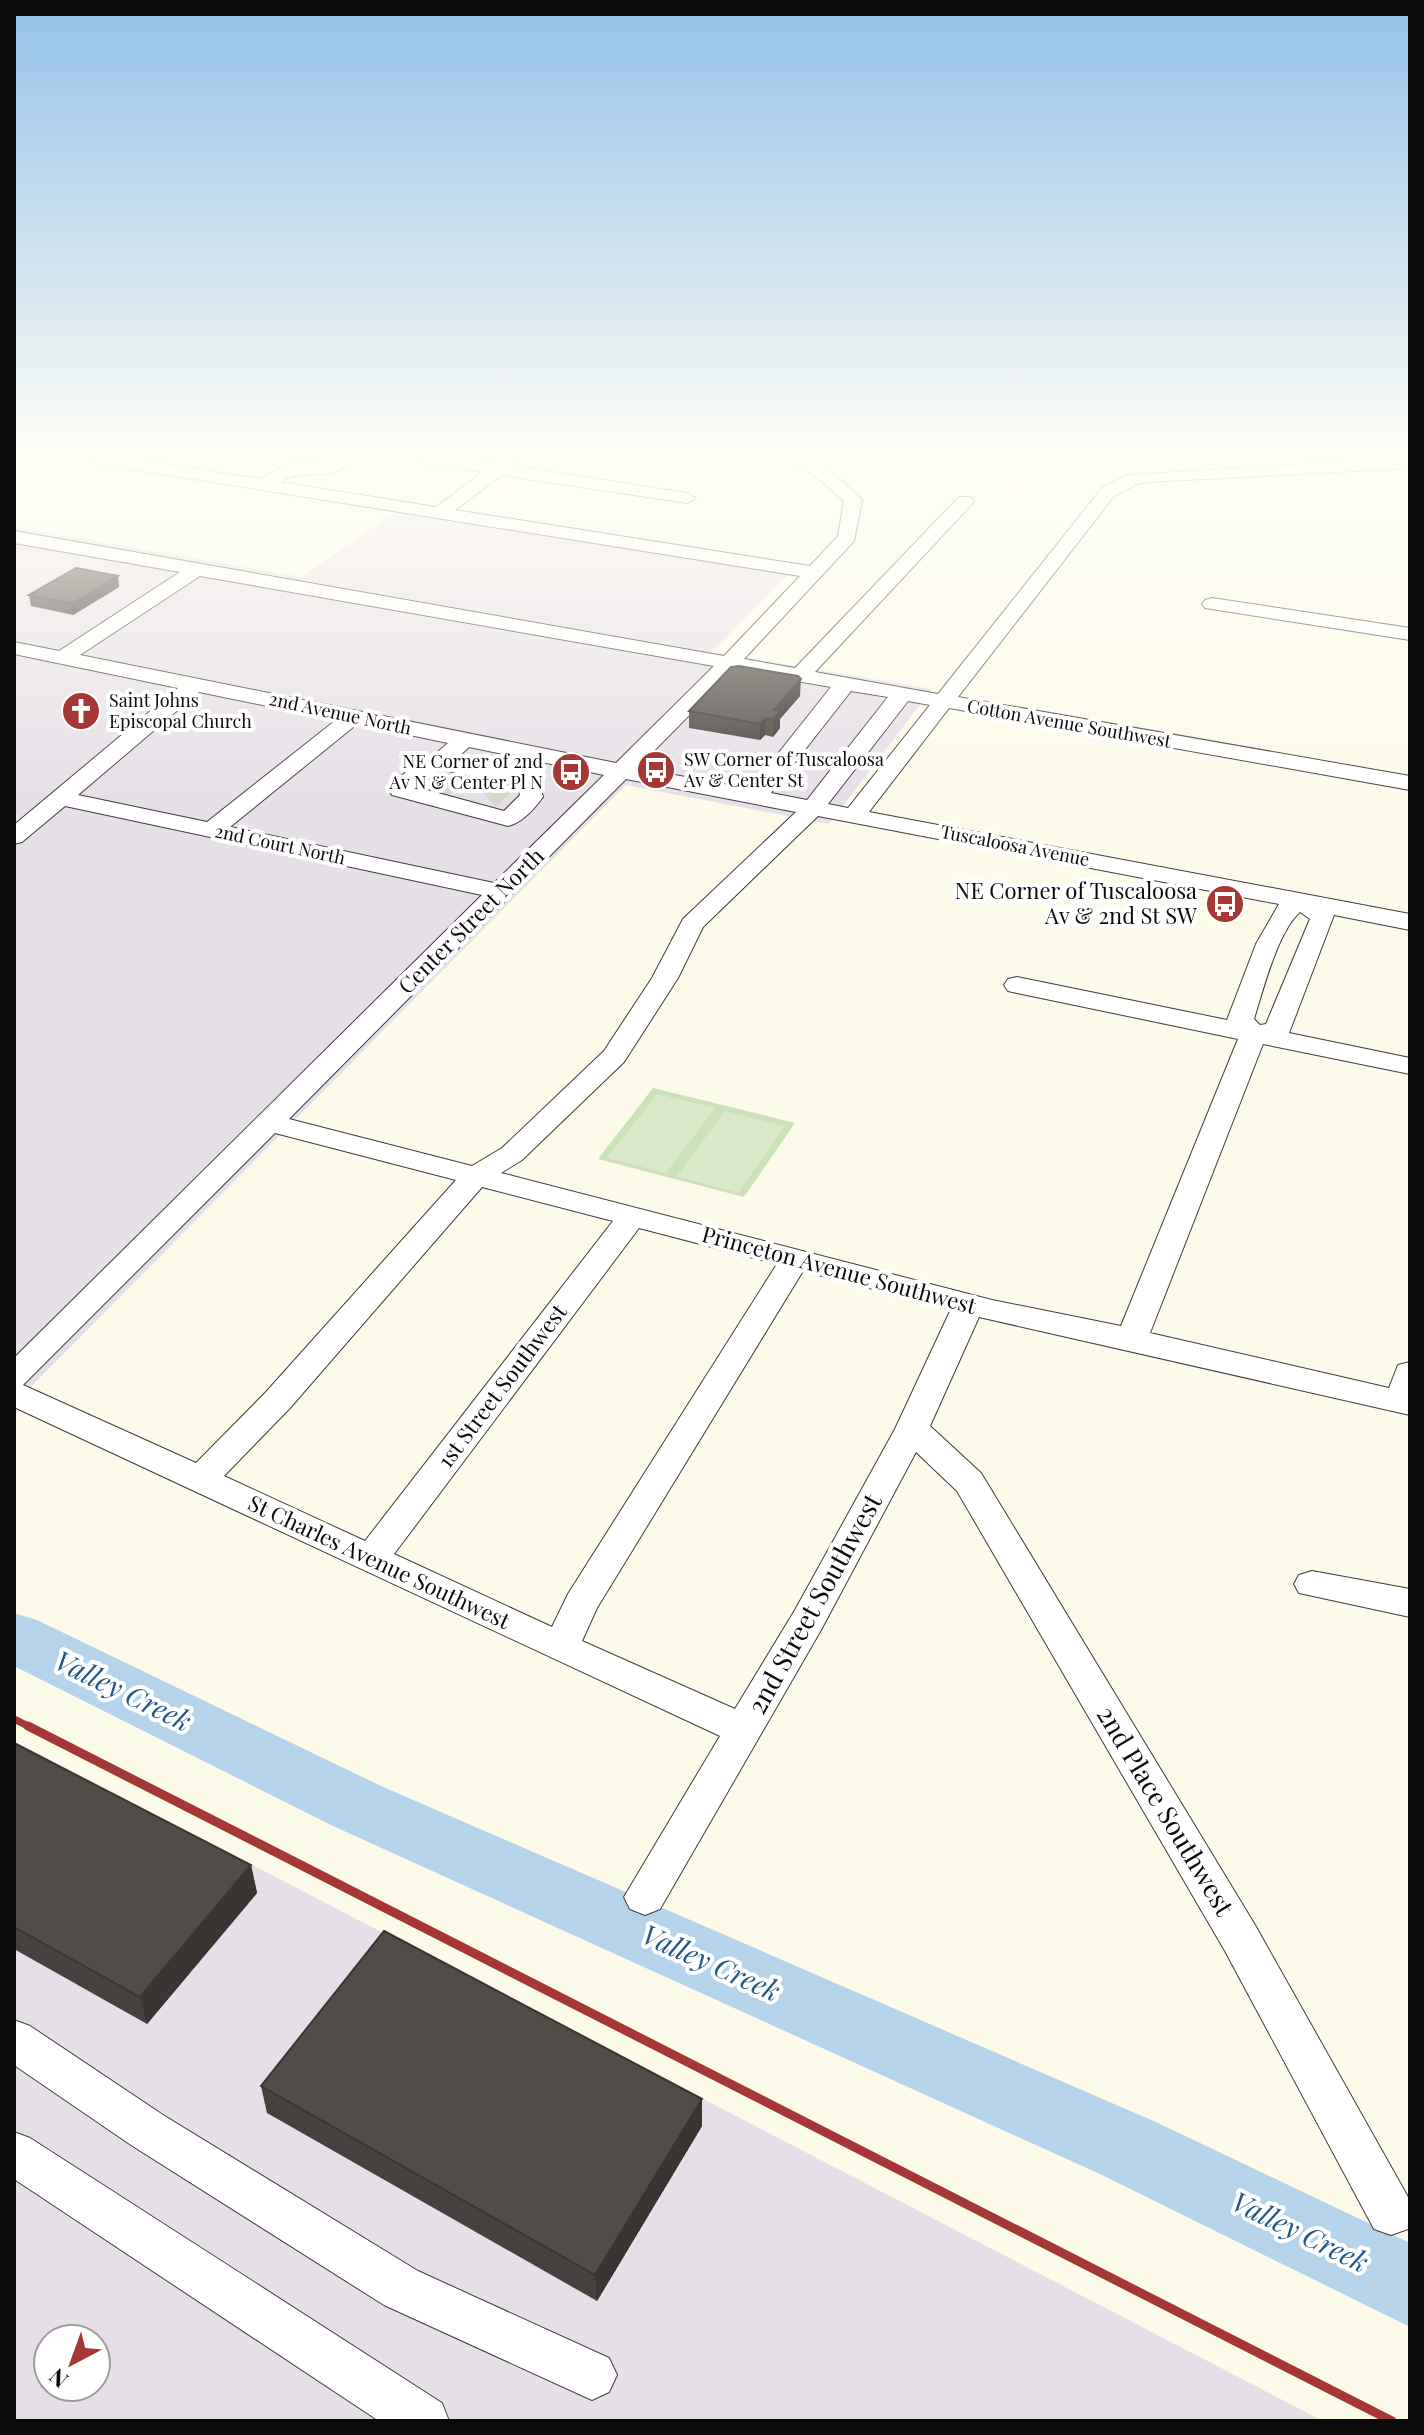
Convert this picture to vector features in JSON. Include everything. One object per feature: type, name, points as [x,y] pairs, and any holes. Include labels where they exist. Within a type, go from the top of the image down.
[{"type":"street","points":[[62,658],[194,572]]},
{"type":"street","name":"Cotton Avenue Southwest","points":[[205,572],[1410,783]]},
{"type":"street","name":"Center Street North","points":[[14,1377],[728,664],[814,572]]},
{"type":"street","points":[[799,676],[898,572]]},
{"type":"street","points":[[854,815],[1046,572]]},
{"type":"street","points":[[1212,604],[1410,634]]},
{"type":"street","name":"2nd Avenue North","points":[[14,648],[620,771]]},
{"type":"street","points":[[14,837],[195,684]]},
{"type":"street","points":[[756,797],[845,684]]},
{"type":"street","points":[[202,1478],[278,1400],[476,1176],[512,1154],[614,1056],[665,978],[692,924],[813,808],[902,694]]},
{"type":"street","points":[[212,830],[354,716]]},
{"type":"street","points":[[452,766],[465,739]]},
{"type":"street","points":[[507,778],[533,753]]},
{"type":"street","points":[[532,797],[529,781],[428,764],[400,790],[480,804],[508,819],[560,832]]},
{"type":"street","name":"Tuscaloosa Avenue","points":[[620,771],[1410,922]]},
{"type":"street","points":[[508,819],[532,797]]},
{"type":"street","points":[[532,797],[584,807]]},
{"type":"street","name":"2nd Court North","points":[[61,798],[500,892]]},
{"type":"street","points":[[1306,903],[1323,917],[1318,932],[1277,1031],[1253,1034],[1240,1020],[1254,978],[1282,917],[1290,907],[1306,903]]},
{"type":"street","points":[[1017,985],[1410,1066]]},
{"type":"street","points":[[1132,1339],[1253,1034]]},
{"type":"street","name":"Princeton Avenue Southwest","points":[[271,1123],[969,1304],[1407,1393]]},
{"type":"street","name":"1st Street Southwest","points":[[372,1557],[632,1216]]},
{"type":"street","points":[[560,1648],[581,1604],[795,1259]]},
{"type":"street","name":"2nd Street Southwest","points":[[645,1897],[744,1730],[912,1429],[969,1304]]},
{"type":"street","name":"St Charles Avenue Southwest","points":[[14,1394],[372,1557],[560,1648],[744,1730]]},
{"type":"street","name":"2nd Place Southwest","points":[[912,1429],[969,1482],[1240,1938],[1391,2213]]},
{"type":"street","points":[[1312,1584],[1410,1603]]},
{"type":"street","points":[[14,2040],[147,2130],[401,2288],[592,2375]]},
{"type":"street","points":[[14,2153],[424,2421]]},
{"type":"shaded area","points":[[14,572],[271,572],[302,577],[310,572],[791,572],[711,652],[932,689],[829,824],[626,785],[14,1404]]},
{"type":"shaded area","points":[[14,1741],[1323,2421],[14,2421]]},
{"type":"green space","points":[[653,1088],[795,1123],[744,1197],[598,1159]]},
{"type":"green space","points":[[657,1094],[715,1108],[666,1173],[607,1158]]},
{"type":"green space","points":[[725,1111],[785,1126],[738,1193],[677,1176]]},
{"type":"building","points":[[70,572],[118,576],[71,604],[29,595]]},
{"type":"building","points":[[731,667],[801,679],[774,710],[780,711],[773,720],[766,718],[760,724],[689,711]]},
{"type":"building","points":[[14,1743],[251,1865],[140,1997],[14,1927]]},
{"type":"building","points":[[384,1931],[702,2099],[595,2275],[261,2086]]},
{"type":"waterway","name":"Valley Creek","points":[[14,1637],[357,1806],[1130,2149],[1410,2286]]},
{"type":"tunnel","points":[[451,774],[456,770]]},
{"type":"tunnel","points":[[438,787],[451,774]]},
{"type":"tunnel","points":[[487,797],[506,780]]},
{"type":"railway","points":[[14,1719],[28,1726]]},
{"type":"railway","points":[[28,1726],[32,1728]]},
{"type":"railway","points":[[28,1726],[1392,2421]]},
{"type":"place","name":"Saint Johns Episcopal Church","points":[[81,711]]},
{"type":"place","name":"SW Corner of Tuscaloosa Av & Center St","points":[[656,770]]},
{"type":"place","name":"NE Corner of 2nd Av N & Center Pl N","points":[[571,772]]},
{"type":"place","name":"NE Corner of Tuscaloosa Av & 2nd St SW","points":[[1225,904]]}]
